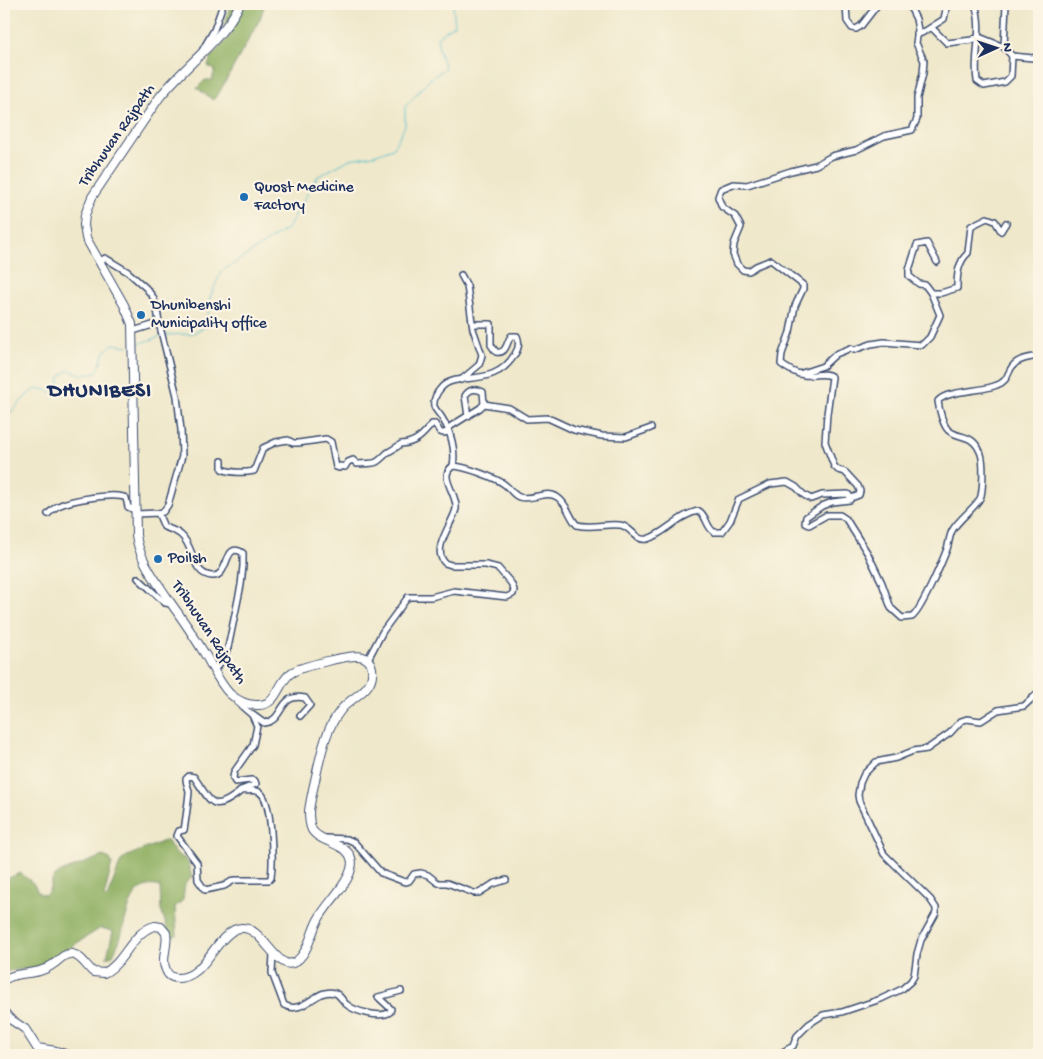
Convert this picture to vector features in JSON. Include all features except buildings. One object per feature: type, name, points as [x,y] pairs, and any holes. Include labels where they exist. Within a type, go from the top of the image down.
[{"type":"highway","name":"Tribhuvan Rajpath","points":[[240,4],[234,17],[213,43],[172,83],[92,197],[85,215],[86,238],[129,315],[133,331],[136,536],[139,551],[149,571],[172,604],[222,685],[231,695],[243,702],[253,705],[264,705],[272,700],[285,679],[295,670],[350,656],[360,656],[368,660]]},
{"type":"highway","points":[[4,980],[14,975],[31,974],[41,971],[52,965],[62,956],[70,954],[81,959],[93,972],[106,972],[141,933],[155,926],[161,927],[166,933],[164,965],[166,972],[173,978],[183,977],[195,971],[225,936],[239,928],[248,928],[256,932],[273,954],[285,963],[293,962],[302,956],[319,918],[350,874],[352,864],[347,853],[339,845],[322,838],[312,830],[309,817],[322,746],[330,726],[339,711],[350,699],[365,690],[369,684],[372,672],[368,660]]},
{"type":"highway","points":[[4,1012],[10,1019],[25,1029],[37,1048],[68,1055]]},
{"type":"street","points":[[201,54],[214,30],[223,4]]},
{"type":"street","points":[[846,4],[846,21],[852,28],[856,29],[861,26],[878,4]]},
{"type":"street","points":[[905,4],[916,19],[918,34],[916,42],[924,65],[917,98],[918,119],[912,130],[884,136],[856,150],[832,156],[811,167],[791,171],[747,186],[728,186],[720,191],[718,201],[740,223],[739,234],[733,248],[737,264],[747,272],[771,260],[803,285],[795,306],[790,332],[781,360],[782,364],[784,367],[804,376],[828,374],[832,377],[825,442],[832,461],[838,470],[845,472],[858,486],[860,491],[859,495],[848,501],[832,502],[822,506],[806,517],[805,523],[809,525],[827,515],[840,515],[846,519],[868,554],[882,583],[891,608],[902,618],[912,618],[920,609],[946,552],[951,532],[965,513],[978,502],[981,494],[982,460],[978,447],[974,441],[953,433],[946,428],[938,401],[949,394],[983,390],[997,385],[1007,380],[1012,367],[1017,362],[1039,356]]},
{"type":"street","points":[[918,34],[932,28],[944,19],[947,4]]},
{"type":"street","points":[[975,4],[980,18],[975,65],[977,81],[984,86],[1005,82],[1011,76],[1012,56]]},
{"type":"street","points":[[1004,47],[1006,4]]},
{"type":"street","points":[[932,28],[947,43],[972,40],[979,37],[1004,47],[1012,56],[1033,58],[1039,55]]},
{"type":"street","points":[[931,293],[942,293],[957,288],[957,275],[962,258],[968,253],[971,226],[987,218],[995,221],[1002,231],[1006,222]]},
{"type":"street","points":[[799,374],[822,366],[836,354],[852,348],[854,350],[860,349],[871,344],[884,342],[922,345],[930,337],[940,314],[931,293],[925,285],[919,284],[909,276],[917,245],[927,243],[937,262]]},
{"type":"street","points":[[48,514],[58,506],[76,501],[98,497],[122,496],[126,498],[128,507],[136,513],[163,512],[168,505],[182,456],[177,396],[153,297],[128,272],[106,258],[99,262]]},
{"type":"street","points":[[460,381],[478,365],[481,358],[467,286],[461,275]]},
{"type":"street","points":[[133,331],[159,323]]},
{"type":"street","points":[[368,660],[383,631],[408,598],[431,597],[454,591],[507,597],[513,594],[514,590],[511,583],[498,568],[486,565],[451,565],[445,563],[440,556],[440,545],[447,534],[456,508],[456,499],[448,486],[447,476],[453,466],[454,448],[448,430],[434,408],[435,398],[444,384],[498,373],[510,362],[519,344],[517,336],[512,336],[505,351],[502,353],[496,352],[491,345],[491,324],[473,324]]},
{"type":"street","points":[[468,416],[465,396],[470,391],[474,389],[483,392],[484,404]]},
{"type":"street","points":[[222,461],[222,469],[230,472],[241,471],[246,473],[254,471],[264,448],[276,442],[288,440],[298,443],[326,439],[331,442],[336,467],[345,467],[348,462],[353,460],[357,464],[377,463],[388,452],[396,449],[401,444],[412,443],[422,436],[432,424],[435,424],[440,432],[443,433],[484,404],[509,408],[527,419],[548,418],[574,430],[602,436],[626,437],[640,430],[651,428]]},
{"type":"street","points":[[453,466],[462,467],[499,481],[520,497],[556,496],[566,506],[577,525],[596,528],[622,525],[643,540],[650,538],[684,516],[699,511],[710,530],[722,532],[730,521],[739,499],[776,482],[791,484],[804,496],[811,498],[822,495],[848,494],[851,498]]},
{"type":"street","points":[[158,513],[164,527],[181,534],[185,539],[190,546],[197,569],[202,573],[217,576],[223,572],[228,555],[237,551],[243,553],[244,566],[228,648],[221,662],[214,670]]},
{"type":"street","points":[[138,578],[165,603],[172,604]]},
{"type":"street","points":[[222,685],[228,694],[264,723],[275,719],[291,698],[305,698],[310,705],[300,716]]},
{"type":"street","points":[[778,1055],[793,1046],[797,1036],[809,1024],[823,1015],[842,1012],[882,999],[902,989],[911,981],[914,976],[917,954],[922,940],[936,913],[936,908],[930,899],[884,854],[858,795],[864,774],[881,760],[896,758],[913,751],[927,750],[950,733],[961,721],[967,719],[981,721],[998,710],[1024,706],[1039,692]]},
{"type":"street","points":[[240,791],[259,791],[265,797],[271,836],[271,878],[270,880],[234,880],[224,886],[205,890],[198,880],[197,863],[177,836],[179,831],[184,830],[185,827],[184,818],[189,792],[186,779],[189,776],[194,777],[209,799],[215,804],[228,801],[240,791],[256,784],[251,780],[235,782],[233,778],[234,772],[253,745],[257,726],[252,715]]},
{"type":"street","points":[[322,838],[354,842],[381,873],[405,882],[409,882],[414,874],[421,873],[428,875],[438,883],[448,883],[479,893],[493,884],[506,880]]},
{"type":"street","points":[[273,954],[272,973],[284,1005],[290,1008],[297,1008],[329,992],[338,995],[347,1005],[355,1009],[386,1015],[391,1009],[378,997],[401,992]]},
{"type":"green space","points":[[230,4],[265,4],[260,19],[219,93],[213,100],[197,88],[205,80],[212,80],[215,70],[208,66],[211,57],[232,34],[226,22]]},
{"type":"green space","points":[[167,840],[175,853],[187,860],[192,877],[185,884],[183,900],[175,907],[177,935],[170,937],[161,910],[160,887],[151,886],[143,888],[132,899],[113,955],[107,957],[113,931],[101,928],[45,967],[8,971],[4,974],[4,880],[20,873],[33,883],[39,893],[45,895],[49,891],[53,878],[61,872],[103,856],[110,859],[112,864],[104,897],[107,898],[121,861],[127,856]]},
{"type":"waterway","points":[[163,335],[191,334],[207,326],[210,297],[221,272],[288,228],[317,177],[350,159],[374,155],[393,148],[405,126],[405,107],[428,81],[445,68],[437,37],[455,24],[453,7],[455,4]]},
{"type":"waterway","points":[[135,345],[159,337]]},
{"type":"waterway","points":[[4,417],[13,411],[33,391],[41,389],[53,392],[58,389],[60,377],[69,370],[83,375],[97,372],[104,354],[113,344],[128,346]]},
{"type":"waterway","points":[[1038,1055],[1039,1032]]},
{"type":"place","name":"Quost Medicine Factory","points":[[244,197]]},
{"type":"place","name":"Dhunibenshi Municipality office","points":[[141,315]]},
{"type":"place","name":"Poilsh","points":[[158,559]]},
{"type":"district","name":"DHUNIBESI","points":[[100,392]]}]
